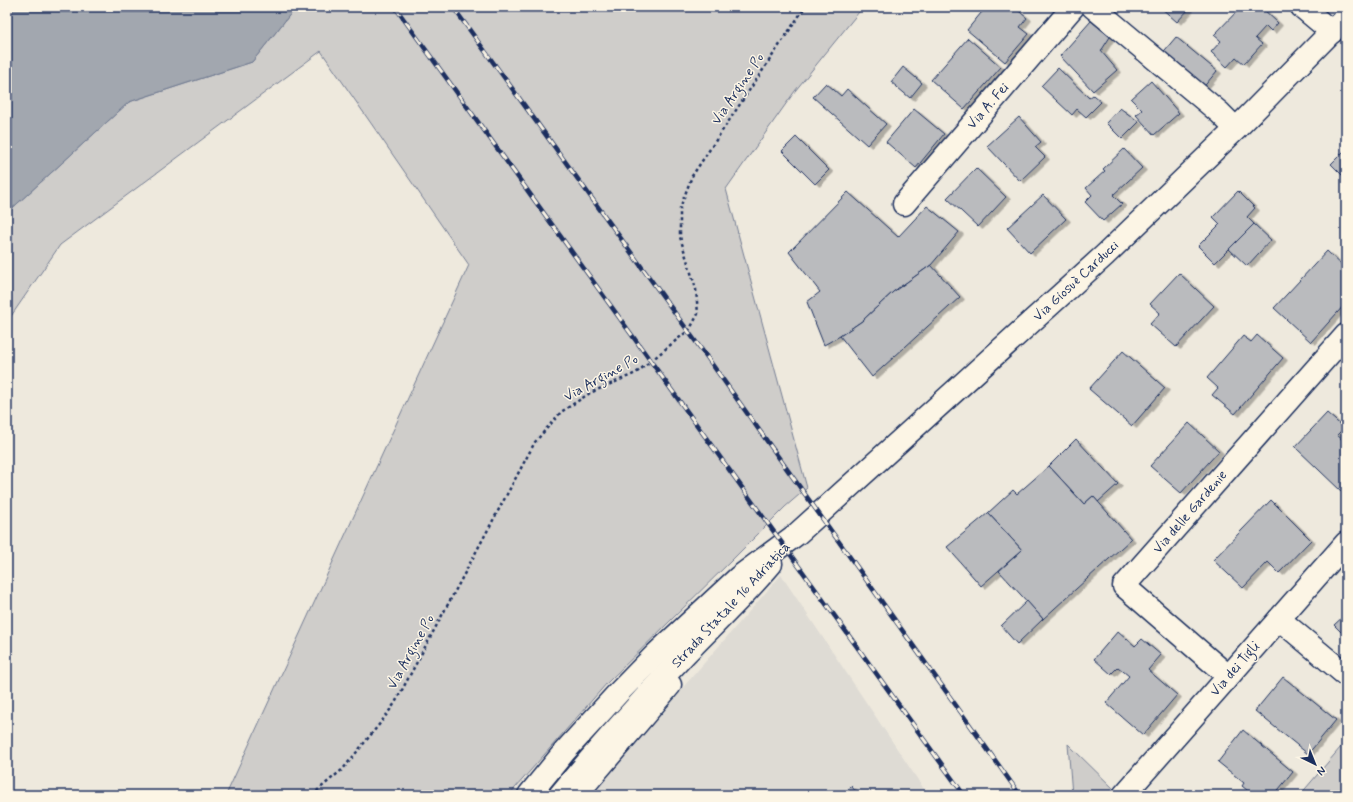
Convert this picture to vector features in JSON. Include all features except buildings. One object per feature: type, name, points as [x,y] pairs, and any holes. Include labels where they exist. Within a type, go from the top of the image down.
[{"type":"street","name":"Via A. Fei","points":[[904,204],[1072,7]]},
{"type":"street","points":[[1093,7],[1220,112],[1236,129]]},
{"type":"street","points":[[1302,7],[1339,24]]},
{"type":"street","name":"Via Giosuè Carducci","points":[[797,534],[1105,256],[1236,129],[1339,24]]},
{"type":"street","name":"Via delle Gardenie","points":[[1228,676],[1124,586],[1346,335]]},
{"type":"street","name":"Strada Statale 16 Adriatica","points":[[560,795],[618,726],[714,624],[750,589],[797,534]]},
{"type":"street","name":"Strada Statale 16 Adriatica","points":[[529,795],[565,751],[656,654],[739,577],[797,534]]},
{"type":"street","name":"Via dei Tigli","points":[[1124,795],[1346,543]]},
{"type":"street","points":[[1279,619],[1346,675]]},
{"type":"street","points":[[576,795],[690,661],[714,624]]},
{"type":"path","name":"Via Argine Po","points":[[312,795],[343,769],[395,703],[535,442],[561,412],[590,393],[636,373],[690,329],[698,314],[696,288],[680,237],[680,208],[692,176],[805,7]]},
{"type":"shaded area","points":[[7,7],[296,7],[252,62],[129,102],[7,213]]},
{"type":"shaded area","points":[[296,7],[863,7],[795,91],[726,189],[807,488],[785,507],[607,683],[509,795],[226,795],[469,265],[321,51],[60,245],[7,322],[7,213],[129,102],[252,62]]},
{"type":"shaded area","points":[[781,575],[928,795],[589,795]]},
{"type":"shaded area","points":[[1346,741],[1346,795],[1300,795]]},
{"type":"shaded area","points":[[1068,744],[1120,795],[1072,795]]},
{"type":"railway","points":[[395,7],[964,795]]},
{"type":"railway","points":[[453,7],[704,353],[1020,795]]}]
